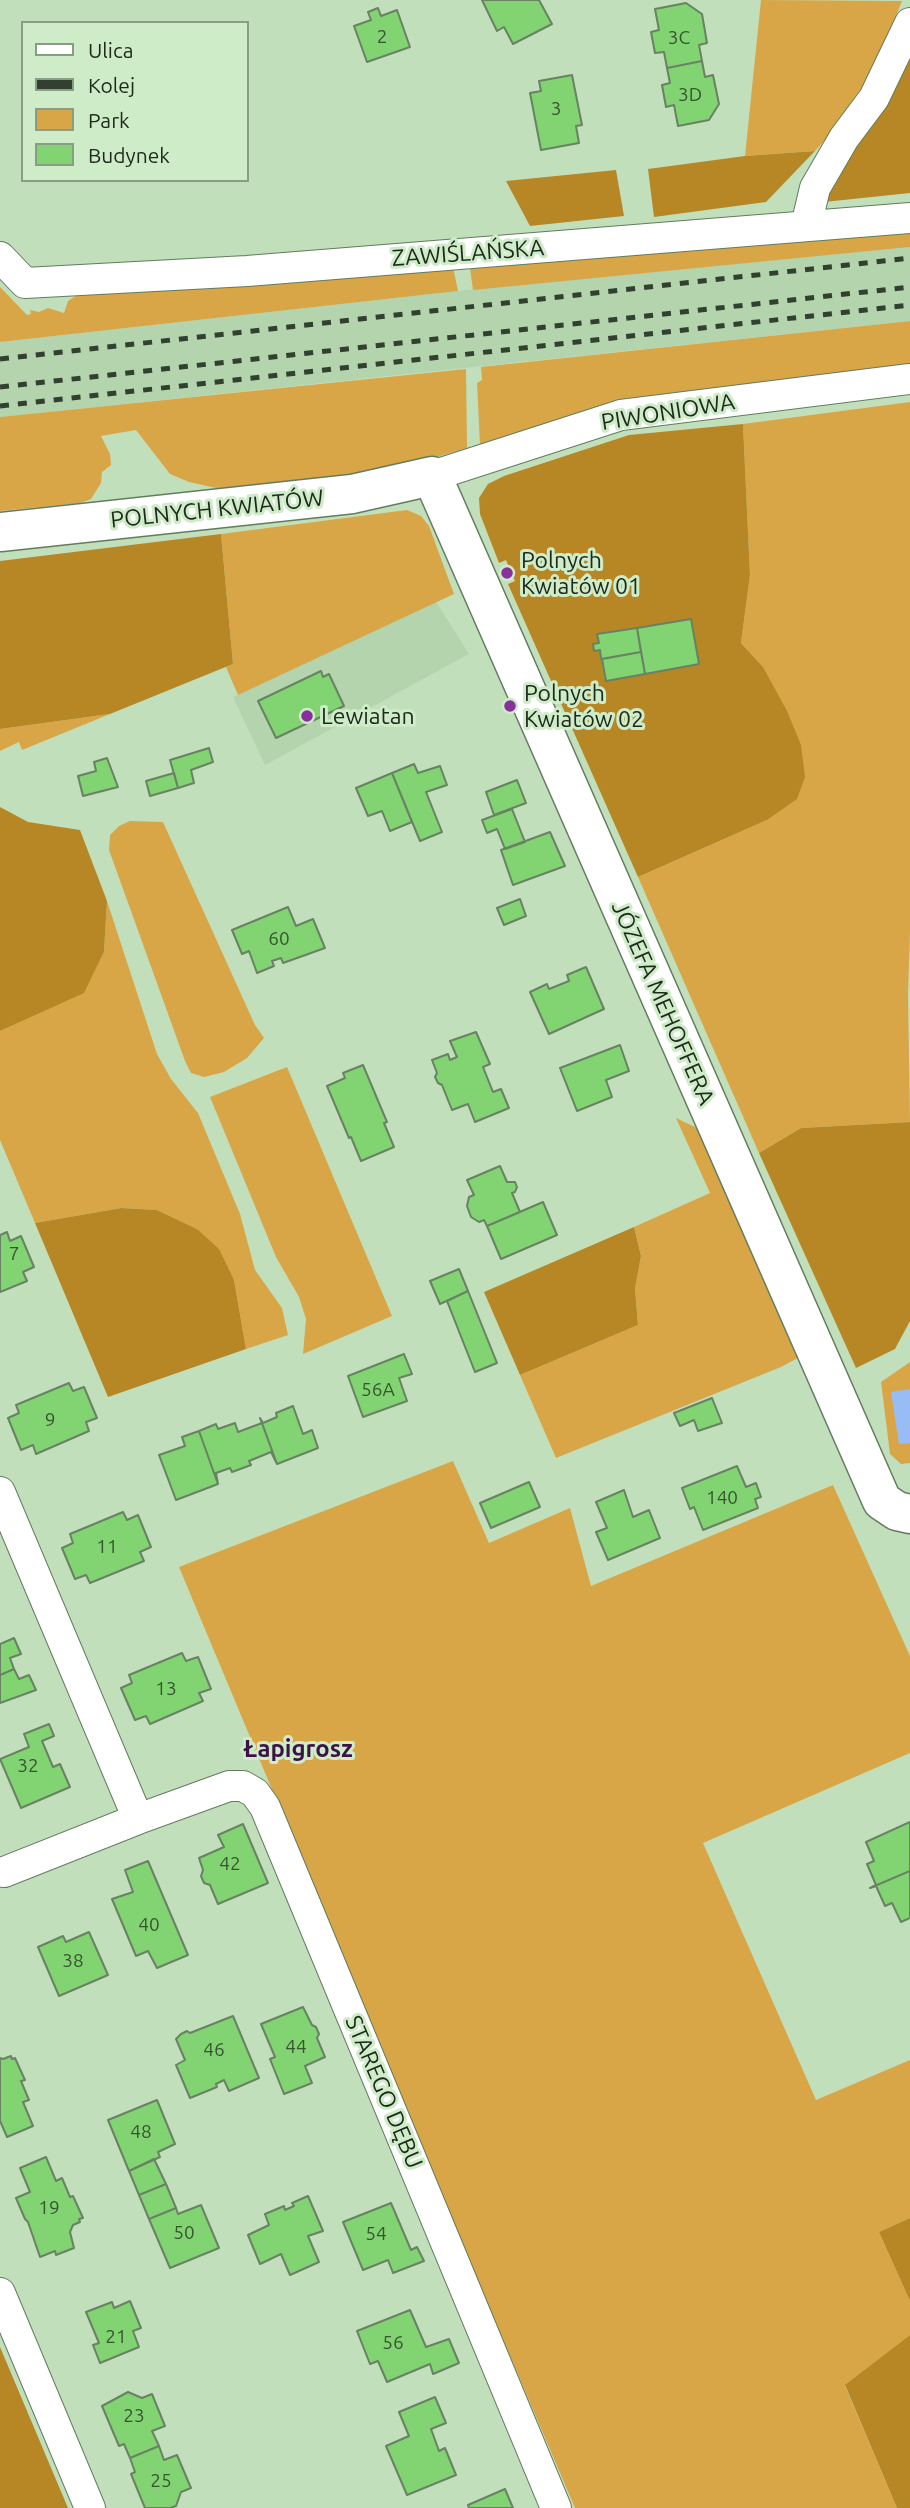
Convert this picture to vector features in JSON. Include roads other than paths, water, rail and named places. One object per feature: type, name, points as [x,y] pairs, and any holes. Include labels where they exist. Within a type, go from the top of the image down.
[{"type":"street","points":[[806,226],[815,188],[844,138],[874,98],[910,23]]},
{"type":"street","name":"ZAWIŚLAŃSKA","points":[[0,257],[25,283],[247,271],[910,218]]},
{"type":"street","name":"PIWONIOWA","points":[[432,476],[621,415],[910,379]]},
{"type":"street","name":"POLNYCH KWIATÓW","points":[[0,532],[352,494],[432,476]]},
{"type":"street","name":"JÓZEFA MEHOFFERA","points":[[432,476],[882,1501],[897,1511],[910,1514]]},
{"type":"street","points":[[0,1492],[138,1818]]},
{"type":"street","name":"STAREGO DĘBU","points":[[4,1872],[138,1818],[229,1786],[243,1786],[256,1793],[265,1807],[556,2508]]},
{"type":"street","points":[[0,2293],[90,2508]]},
{"type":"water","points":[[910,1389],[910,1443],[899,1444],[891,1392]]},
{"type":"railway","points":[[0,359],[910,258]]},
{"type":"railway","points":[[0,387],[910,287]]},
{"type":"railway","points":[[0,406],[910,305]]},
{"type":"place","name":"Polnych Kwiatów 01","points":[[507,573]]},
{"type":"place","name":"Polnych Kwiatów 02","points":[[510,706]]},
{"type":"place","name":"Lewiatan","points":[[307,716]]},
{"type":"district","name":"Łapigrosz","points":[[298,1749]]}]
